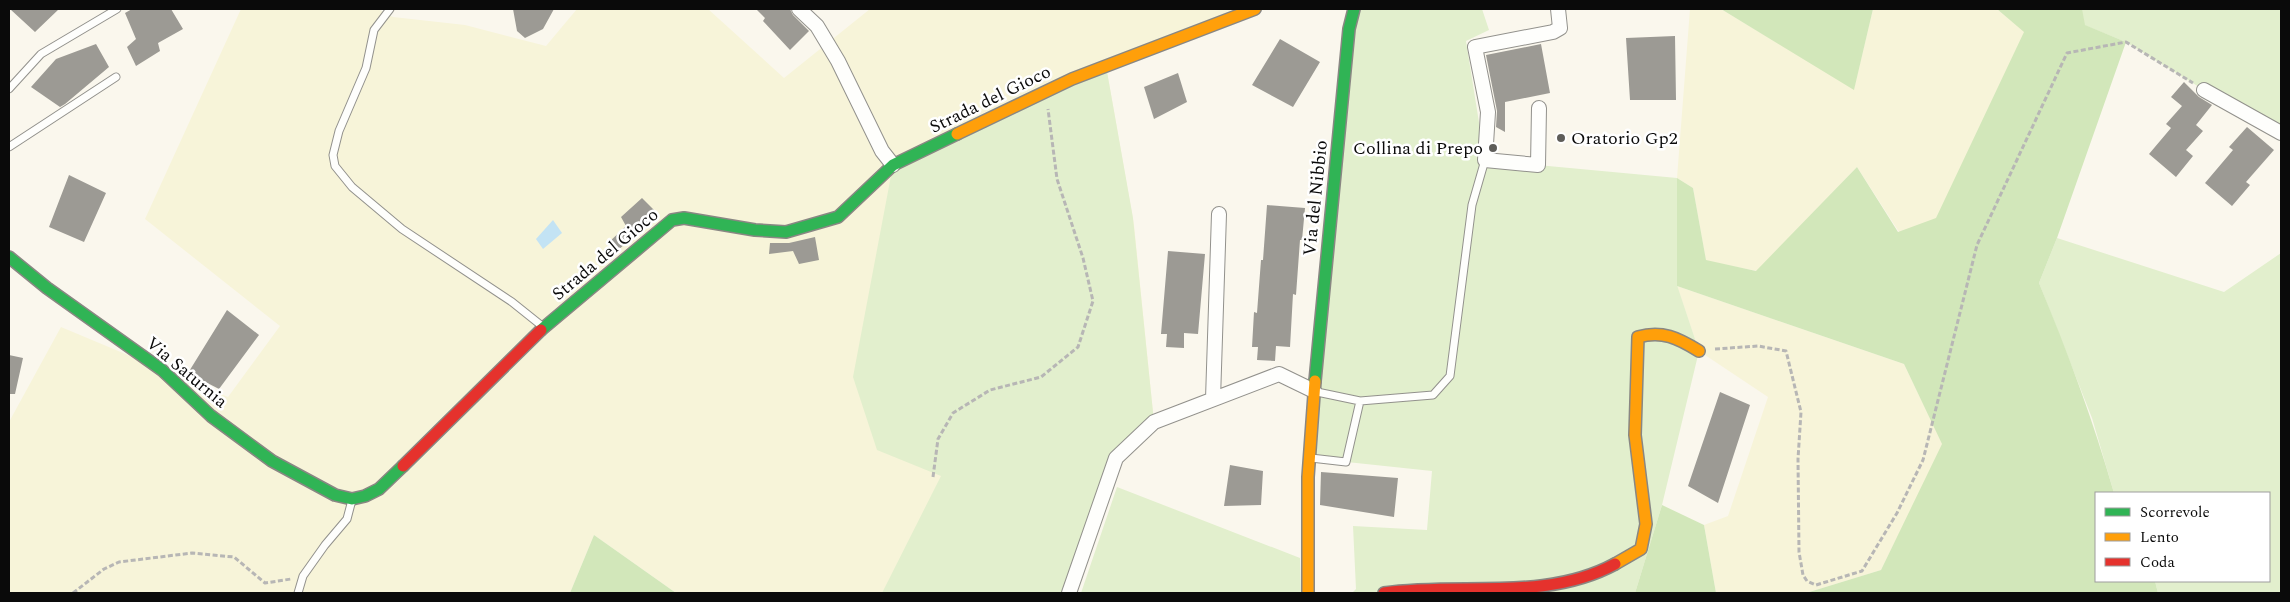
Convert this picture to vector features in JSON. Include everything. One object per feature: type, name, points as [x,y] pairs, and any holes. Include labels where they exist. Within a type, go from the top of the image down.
[{"type":"street","points":[[799,9],[817,26],[838,61],[882,151],[893,165]]},
{"type":"street","name":"Strada del Gioco","points":[[352,499],[379,490],[544,327],[672,220],[684,218],[756,230],[786,232],[814,226],[838,217],[893,165],[1072,79],[1256,9]]},
{"type":"street","name":"Via del Nibbio","points":[[1308,593],[1309,458],[1314,391],[1350,30],[1354,9]]},
{"type":"street","points":[[1539,108],[1538,165],[1485,160],[1488,112],[1475,47],[1554,32],[1560,28],[1558,9]]},
{"type":"street","points":[[2204,90],[2281,133]]},
{"type":"street","points":[[1213,399],[1219,214]]},
{"type":"street","name":"Via Saturnia","points":[[9,257],[47,288],[162,370],[211,416],[272,461],[336,495],[352,499]]},
{"type":"street","points":[[1384,593],[1409,588],[1545,588],[1578,581],[1619,562],[1640,549],[1646,524],[1636,435],[1638,337],[1652,332],[1671,335],[1699,351]]},
{"type":"street","points":[[1069,593],[1116,458],[1154,422],[1280,374],[1314,391]]},
{"type":"lane","points":[[9,90],[41,54],[118,9]]},
{"type":"lane","points":[[390,9],[374,30],[366,68],[339,131],[333,155],[335,166],[352,187],[402,229],[512,302],[544,327]]},
{"type":"lane","points":[[9,147],[116,78]]},
{"type":"lane","points":[[1314,391],[1360,401],[1433,395],[1450,376],[1472,204],[1485,160]]},
{"type":"lane","points":[[1309,458],[1346,462],[1360,401]]},
{"type":"lane","points":[[298,593],[303,576],[325,545],[347,519],[352,499]]},
{"type":"path","points":[[1699,351],[1758,346],[1786,351],[1801,412],[1799,552],[1803,575],[1806,581],[1816,585],[1862,571],[1897,513],[1923,460],[1976,245],[2067,52],[2126,42],[2204,90]]},
{"type":"path","points":[[933,477],[938,440],[953,413],[990,390],[1041,377],[1078,347],[1093,301],[1083,258],[1057,179],[1046,91]]},
{"type":"path","points":[[73,593],[104,569],[119,562],[192,553],[234,557],[265,583],[303,576]]},
{"type":"shaded area","points":[[241,9],[378,9],[393,17],[465,25],[546,46],[577,9],[708,9],[784,78],[870,9],[1255,9],[1106,66],[1134,225],[1154,422],[1116,458],[1069,593],[676,593],[594,535],[570,593],[9,593],[9,422],[61,327],[228,397],[280,326],[145,219]]},
{"type":"shaded area","points":[[1690,9],[1721,9],[1854,89],[1873,9],[1997,9],[2025,32],[1935,226],[1899,232],[1857,167],[1757,271],[1706,261],[1693,188],[1677,178]]},
{"type":"shaded area","points":[[1677,286],[1904,364],[1943,445],[1881,570],[1806,593],[1716,593],[1704,525],[1728,516],[1768,397],[1699,351]]},
{"type":"green space","points":[[1354,9],[1482,9],[1489,30],[1466,41],[1485,160],[1677,178],[1677,285],[1699,351],[1662,505],[1635,593],[1352,593],[1356,589],[1353,526],[1427,530],[1432,471],[1309,458]]},
{"type":"green space","points":[[1721,9],[1873,9],[1854,90]]},
{"type":"green space","points":[[1997,9],[2082,9],[2085,25],[2126,42],[2057,238],[2039,283],[2080,387],[2114,492],[2095,492],[2095,582],[2155,582],[2158,593],[1806,593],[1881,570],[1942,444],[1904,364],[1677,286],[1677,178],[1693,188],[1706,260],[1756,271],[1857,167],[1898,232],[1936,218],[2024,32]]},
{"type":"green space","points":[[2078,9],[2281,9],[2281,133],[2204,90],[2126,42],[2084,25]]},
{"type":"green space","points":[[1106,66],[1133,218],[1154,422],[1116,458],[1069,593],[882,593],[941,476],[877,450],[853,377],[893,165]]},
{"type":"green space","points":[[2057,238],[2224,292],[2281,253],[2281,593],[2158,593],[2155,582],[2270,582],[2270,492],[2114,492],[2092,418],[2039,283]]},
{"type":"green space","points":[[1117,487],[1300,558],[1301,593],[1081,593]]},
{"type":"green space","points":[[1662,505],[1704,525],[1716,593],[1635,593]]},
{"type":"green space","points":[[594,535],[676,593],[570,593]]},
{"type":"water","points":[[553,220],[562,233],[543,249],[536,239]]},
{"type":"building","points":[[10,9],[59,9],[35,32]]},
{"type":"building","points":[[132,9],[171,9],[183,29],[158,43],[160,51],[136,66],[127,47],[136,39],[125,13]]},
{"type":"building","points":[[513,9],[554,9],[543,29],[525,38],[517,31]]},
{"type":"building","points":[[756,9],[790,9],[793,15],[809,31],[790,50],[763,21],[765,18]]},
{"type":"building","points":[[1675,36],[1676,100],[1630,100],[1626,38]]},
{"type":"building","points":[[1280,39],[1320,62],[1293,107],[1252,85]]},
{"type":"building","points":[[96,44],[109,67],[65,104],[60,107],[31,87],[56,59]]},
{"type":"building","points":[[1541,44],[1550,93],[1505,102],[1505,132],[1496,127],[1497,111],[1486,55]]},
{"type":"building","points":[[1178,73],[1187,102],[1154,119],[1144,87]]},
{"type":"building","points":[[2184,82],[2199,97],[2212,105],[2196,125],[2203,131],[2186,150],[2193,156],[2176,177],[2149,154],[2171,128],[2166,124],[2182,106],[2171,97]]},
{"type":"building","points":[[2247,127],[2274,150],[2246,182],[2250,185],[2232,206],[2205,183],[2233,150],[2229,147]]},
{"type":"building","points":[[69,175],[106,193],[84,242],[49,227]]},
{"type":"building","points":[[642,198],[659,215],[618,250],[607,244],[626,226],[621,217]]},
{"type":"building","points":[[1267,205],[1305,208],[1302,240],[1300,240],[1296,295],[1293,294],[1290,347],[1276,346],[1275,361],[1257,360],[1258,347],[1252,347],[1254,312],[1257,313],[1261,260],[1263,260]]},
{"type":"building","points":[[815,237],[819,260],[799,264],[793,251],[769,254],[770,243],[789,243]]},
{"type":"building","points":[[1168,251],[1205,254],[1198,334],[1184,333],[1184,348],[1166,347],[1167,334],[1161,334]]},
{"type":"building","points":[[227,310],[259,335],[219,389],[188,373]]},
{"type":"building","points":[[9,355],[23,358],[15,394],[9,394]]},
{"type":"building","points":[[1720,392],[1750,405],[1718,503],[1688,486]]},
{"type":"building","points":[[1230,465],[1263,471],[1261,505],[1224,506]]},
{"type":"building","points":[[1321,472],[1398,478],[1394,517],[1320,505]]},
{"type":"traffic: fast","points":[[1315,381],[1349,29],[1354,9]]},
{"type":"traffic: fast","points":[[541,330],[672,220],[684,218],[755,230],[786,232],[838,217],[893,165],[957,134]]},
{"type":"traffic: fast","points":[[9,257],[47,288],[162,370],[211,416],[272,461],[335,495],[352,499],[365,496],[379,489],[403,466]]},
{"type":"traffic: slow","points":[[957,134],[1072,79],[1255,9]]},
{"type":"traffic: slow","points":[[1615,564],[1641,549],[1646,524],[1635,435],[1638,337],[1655,334],[1670,336],[1699,351]]},
{"type":"traffic: slow","points":[[1308,593],[1308,477],[1315,381]]},
{"type":"traffic: jam","points":[[403,466],[541,330]]},
{"type":"traffic: jam","points":[[1384,593],[1413,590],[1531,587],[1560,583],[1588,576],[1615,564]]},
{"type":"place","name":"Oratorio Gp2","points":[[1561,138]]},
{"type":"place","name":"Collina di Prepo","points":[[1493,148]]}]
